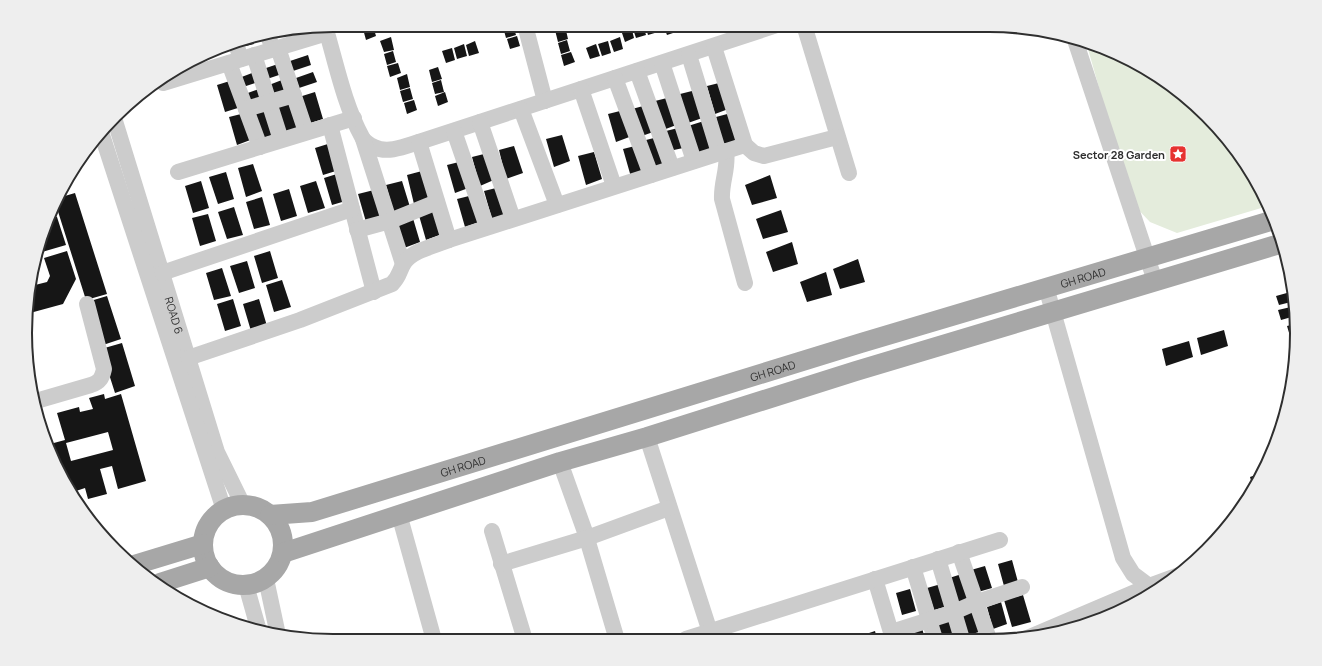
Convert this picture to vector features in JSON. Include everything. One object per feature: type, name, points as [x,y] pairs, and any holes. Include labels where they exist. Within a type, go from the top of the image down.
[{"type":"main road","name":"GH ROAD","points":[[270,515],[312,512],[1046,287],[1268,222]]},
{"type":"main road","points":[[283,553],[560,462],[648,437],[856,371],[1277,245]]},
{"type":"main road","points":[[243,505],[253,506],[270,515],[279,526],[283,539],[283,553],[274,572],[266,579],[246,585],[232,584],[220,577],[210,567],[206,560],[203,544],[205,533],[209,524],[224,510],[243,505]]},
{"type":"main road","points":[[140,563],[203,544]]},
{"type":"main road","points":[[164,582],[210,567]]},
{"type":"street","points":[[327,32],[403,264]]},
{"type":"street","points":[[527,32],[545,101]]},
{"type":"street","points":[[363,139],[375,147],[397,149],[689,55],[755,32]]},
{"type":"street","points":[[806,32],[849,174]]},
{"type":"street","points":[[178,75],[207,63],[241,59],[273,44],[315,33]]},
{"type":"street","points":[[273,44],[294,95],[306,132]]},
{"type":"street","points":[[1077,45],[1146,258],[1155,281]]},
{"type":"street","points":[[714,46],[745,145],[754,153],[764,156],[837,137]]},
{"type":"street","points":[[237,48],[241,59],[246,109],[260,146]]},
{"type":"street","points":[[689,55],[723,152],[728,160],[721,191],[722,199],[745,283]]},
{"type":"street","points":[[241,59],[268,102],[281,140]]},
{"type":"street","points":[[662,63],[694,161]]},
{"type":"street","points":[[637,71],[672,168]]},
{"type":"street","points":[[615,78],[651,175]]},
{"type":"street","points":[[581,89],[614,186]]},
{"type":"street","points":[[246,109],[294,95]]},
{"type":"street","points":[[521,109],[557,205]]},
{"type":"street","points":[[178,172],[354,118]]},
{"type":"street","points":[[480,122],[513,219]]},
{"type":"street","name":"ROAD 6","points":[[117,124],[217,452],[243,505]]},
{"type":"street","points":[[330,125],[374,292]]},
{"type":"street","points":[[454,131],[487,227]]},
{"type":"street","name":"ROAD 6","points":[[103,139],[224,510]]},
{"type":"street","points":[[419,142],[449,240]]},
{"type":"street","points":[[188,358],[300,320],[392,284],[399,277],[403,264],[410,256],[449,240],[745,145]]},
{"type":"street","points":[[357,230],[390,221],[437,202]]},
{"type":"street","points":[[162,273],[352,209]]},
{"type":"street","points":[[1046,287],[1123,558],[1133,574],[1149,586]]},
{"type":"street","points":[[40,400],[91,386],[98,383],[102,378],[104,369],[87,304]]},
{"type":"street","points":[[648,437],[710,632]]},
{"type":"street","points":[[560,462],[587,538],[615,634]]},
{"type":"street","points":[[501,564],[587,538],[670,508]]},
{"type":"street","points":[[399,514],[432,634]]},
{"type":"street","points":[[492,531],[523,634]]},
{"type":"street","points":[[703,634],[1000,540]]},
{"type":"street","points":[[959,552],[988,634]]},
{"type":"street","points":[[938,559],[961,634]]},
{"type":"street","points":[[913,567],[933,634]]},
{"type":"street","points":[[266,579],[277,628]]},
{"type":"street","points":[[875,579],[891,634]]},
{"type":"street","points":[[1053,627],[1155,584]]},
{"type":"street","points":[[246,585],[257,624]]},
{"type":"street","points":[[897,634],[976,602],[1022,587]]},
{"type":"green space","name":"Sector 28 Garden","points":[[1088,49],[1140,72],[1172,94],[1202,120],[1228,150],[1250,183],[1262,208],[1177,233],[1150,222],[1132,203]]},
{"type":"building","points":[[364,32],[375,32],[376,36],[366,40]]},
{"type":"building","points":[[504,32],[515,32],[516,35],[506,38]]},
{"type":"building","points":[[556,32],[566,32],[568,39],[558,42]]},
{"type":"building","points":[[622,32],[632,32],[634,38],[625,42]]},
{"type":"building","points":[[634,32],[645,32],[646,35],[636,38]]},
{"type":"building","points":[[647,32],[658,32],[648,35]]},
{"type":"building","points":[[666,32],[676,32],[667,35]]},
{"type":"building","points":[[517,36],[520,46],[510,49],[507,39]]},
{"type":"building","points":[[391,37],[394,50],[384,52],[380,41]]},
{"type":"building","points":[[620,37],[623,49],[614,52],[610,41]]},
{"type":"building","points":[[567,40],[570,51],[561,54],[558,43]]},
{"type":"building","points":[[475,41],[479,53],[469,56],[466,45]]},
{"type":"building","points":[[608,41],[611,53],[602,56],[598,44]]},
{"type":"building","points":[[253,42],[254,44],[242,47]]},
{"type":"building","points":[[464,44],[467,56],[457,59],[454,48]]},
{"type":"building","points":[[596,44],[600,56],[590,59],[586,48]]},
{"type":"building","points":[[452,48],[455,60],[446,63],[442,51]]},
{"type":"building","points":[[393,51],[396,62],[387,65],[384,54]]},
{"type":"building","points":[[571,52],[575,62],[564,66],[561,55]]},
{"type":"building","points":[[308,55],[311,65],[293,71],[290,61]]},
{"type":"building","points":[[281,63],[285,73],[267,79],[263,69]]},
{"type":"building","points":[[398,63],[401,73],[390,77],[387,66]]},
{"type":"building","points":[[438,67],[442,79],[432,82],[429,70]]},
{"type":"building","points":[[257,71],[261,81],[243,87],[239,78]]},
{"type":"building","points":[[313,72],[317,82],[299,88],[296,78]]},
{"type":"building","points":[[407,74],[410,87],[400,90],[397,78]]},
{"type":"building","points":[[287,78],[291,88],[273,95],[269,85]]},
{"type":"building","points":[[233,80],[241,107],[225,112],[217,85]]},
{"type":"building","points":[[441,80],[444,92],[435,94],[432,83]]},
{"type":"building","points":[[723,82],[731,108],[715,114],[707,86]]},
{"type":"building","points":[[262,88],[266,98],[248,104],[245,94]]},
{"type":"building","points":[[410,88],[413,99],[403,102],[400,91]]},
{"type":"building","points":[[696,90],[705,117],[688,123],[680,94]]},
{"type":"building","points":[[315,92],[323,119],[307,124],[299,97]]},
{"type":"building","points":[[445,92],[448,102],[438,106],[435,96]]},
{"type":"building","points":[[671,97],[679,124],[663,130],[655,101]]},
{"type":"building","points":[[292,100],[301,127],[285,132],[276,105]]},
{"type":"building","points":[[414,100],[417,110],[407,114],[404,103]]},
{"type":"building","points":[[647,105],[656,131],[639,137],[632,109]]},
{"type":"building","points":[[267,107],[276,134],[260,139],[251,111]]},
{"type":"building","points":[[624,110],[632,136],[616,142],[608,114]]},
{"type":"building","points":[[245,113],[253,139],[237,145],[229,117]]},
{"type":"building","points":[[731,113],[740,139],[723,145],[716,117]]},
{"type":"building","points":[[704,121],[712,148],[696,154],[688,126]]},
{"type":"building","points":[[682,127],[688,147],[669,151],[666,131]]},
{"type":"building","points":[[562,135],[570,161],[554,167],[546,139]]},
{"type":"building","points":[[658,137],[667,163],[650,169],[642,141]]},
{"type":"building","points":[[331,143],[339,170],[323,175],[315,148]]},
{"type":"building","points":[[639,145],[647,171],[631,177],[623,149]]},
{"type":"building","points":[[514,146],[523,173],[506,179],[499,150]]},
{"type":"building","points":[[594,152],[602,179],[586,185],[578,156]]},
{"type":"building","points":[[488,153],[496,179],[480,186],[472,157]]},
{"type":"building","points":[[463,161],[471,187],[455,193],[447,165]]},
{"type":"building","points":[[253,164],[262,191],[246,197],[238,168]]},
{"type":"building","points":[[422,171],[431,197],[414,204],[407,175]]},
{"type":"building","points":[[226,172],[234,199],[218,204],[209,177]]},
{"type":"building","points":[[340,173],[349,200],[332,205],[324,178]]},
{"type":"building","points":[[770,175],[777,198],[752,205],[745,185]]},
{"type":"building","points":[[201,181],[209,208],[193,213],[185,186]]},
{"type":"building","points":[[316,181],[325,208],[308,213],[300,186]]},
{"type":"building","points":[[402,181],[410,207],[394,213],[386,185]]},
{"type":"building","points":[[500,187],[509,213],[492,219],[484,191]]},
{"type":"building","points":[[289,189],[297,216],[281,221],[273,194]]},
{"type":"building","points":[[374,190],[382,216],[366,222],[358,194]]},
{"type":"building","points":[[75,193],[107,294],[86,300],[58,211],[65,196]]},
{"type":"building","points":[[473,195],[482,221],[465,227],[457,199]]},
{"type":"building","points":[[262,197],[270,225],[254,229],[246,202]]},
{"type":"building","points":[[234,207],[243,235],[227,239],[218,212]]},
{"type":"building","points":[[434,208],[442,234],[426,240],[418,212]]},
{"type":"building","points":[[781,210],[788,232],[763,239],[756,219]]},
{"type":"building","points":[[208,214],[216,241],[200,246],[192,218]]},
{"type":"building","points":[[412,215],[420,242],[404,248],[396,220]]},
{"type":"building","points":[[56,216],[57,217],[66,245],[43,252]]},
{"type":"building","points":[[792,242],[798,264],[773,272],[766,252]]},
{"type":"building","points":[[67,251],[76,279],[63,304],[33,312],[36,285],[47,282],[50,276],[44,258]]},
{"type":"building","points":[[270,251],[278,278],[262,283],[254,256]]},
{"type":"building","points":[[858,259],[865,282],[840,289],[833,269]]},
{"type":"building","points":[[247,261],[255,288],[239,293],[230,266]]},
{"type":"building","points":[[222,268],[231,296],[214,300],[206,273]]},
{"type":"building","points":[[826,272],[832,295],[807,302],[800,282]]},
{"type":"building","points":[[282,280],[291,307],[274,312],[266,285]]},
{"type":"building","points":[[1287,293],[1288,303],[1279,305],[1276,296]]},
{"type":"building","points":[[107,296],[121,339],[100,346],[87,302]]},
{"type":"building","points":[[233,299],[241,326],[225,331],[217,304]]},
{"type":"building","points":[[259,299],[267,326],[251,331],[243,304]]},
{"type":"building","points":[[1288,308],[1289,318],[1281,320],[1278,310]]},
{"type":"building","points":[[1290,325],[1290,336],[1287,326]]},
{"type":"building","points":[[1224,330],[1228,346],[1201,355],[1197,338]]},
{"type":"building","points":[[1189,341],[1193,357],[1166,366],[1162,349]]},
{"type":"building","points":[[122,343],[135,386],[115,393],[101,349]]},
{"type":"building","points":[[104,394],[105,399],[121,394],[146,481],[118,489],[112,466],[100,469],[107,494],[88,499],[85,488],[77,491],[72,484],[53,443],[65,440],[57,413],[79,407],[80,412],[93,409],[89,398]],"holes":[[[108,432],[113,450],[71,461],[66,443]]]},
{"type":"building","points":[[1254,475],[1251,481],[1250,477]]},
{"type":"building","points":[[1012,560],[1018,582],[1004,586],[998,564]]},
{"type":"building","points":[[985,566],[992,588],[978,592],[971,570]]},
{"type":"building","points":[[965,573],[973,598],[955,604],[946,579]]},
{"type":"building","points":[[941,584],[948,606],[934,610],[927,588]]},
{"type":"building","points":[[910,589],[916,611],[902,615],[896,593]]},
{"type":"building","points":[[1023,595],[1031,622],[1012,627],[1004,600]]},
{"type":"building","points":[[1001,602],[1007,624],[993,629],[987,607]]},
{"type":"building","points":[[972,610],[979,632],[964,634],[958,614]]},
{"type":"building","points":[[950,619],[954,634],[940,634],[937,623]]},
{"type":"building","points":[[922,628],[924,634],[909,634],[908,632]]},
{"type":"building","points":[[875,631],[876,634],[866,634]]},
{"type":"place","name":"Sector 28 Garden","points":[[1178,154]]}]
